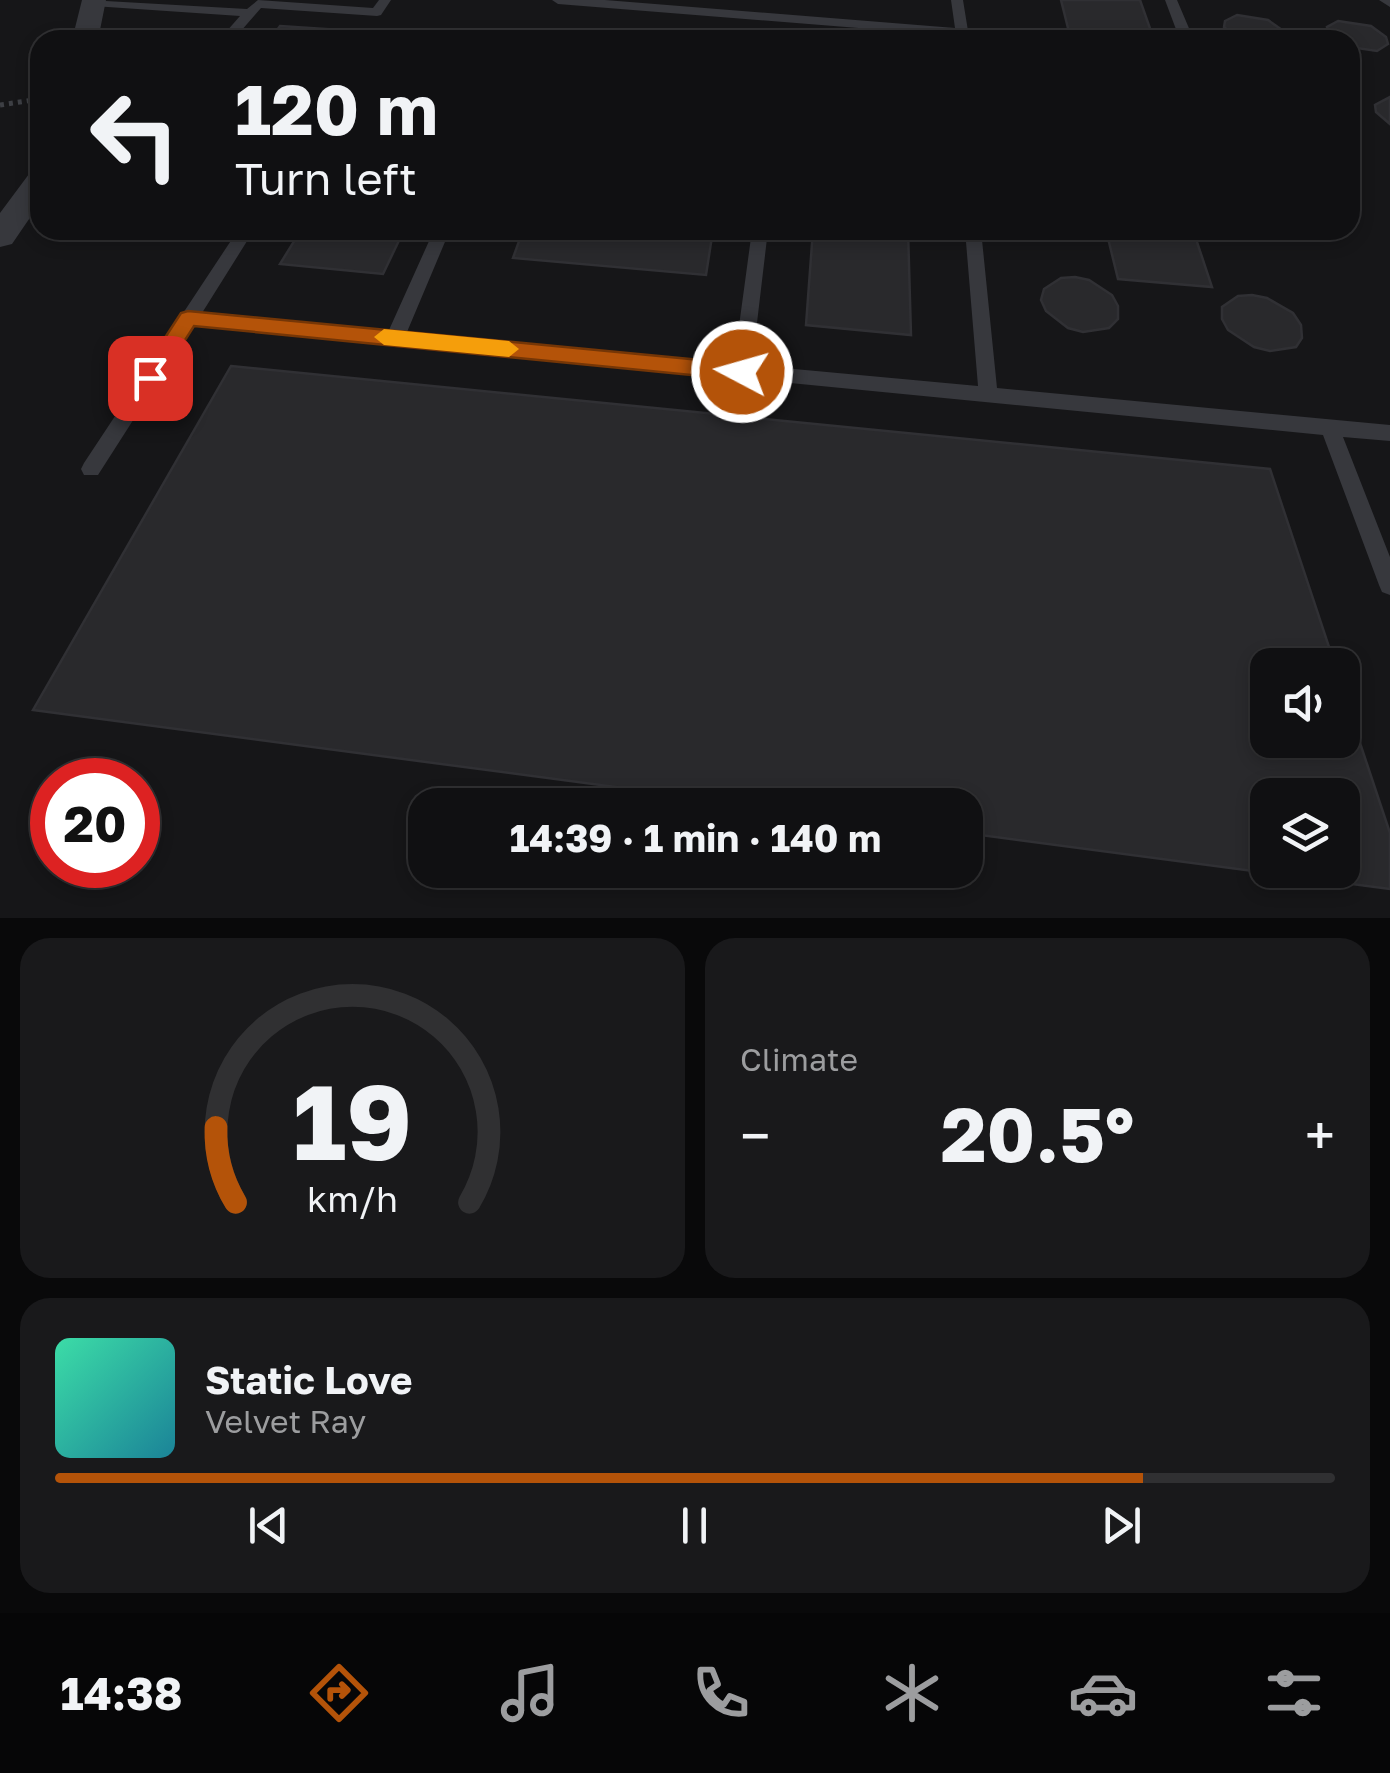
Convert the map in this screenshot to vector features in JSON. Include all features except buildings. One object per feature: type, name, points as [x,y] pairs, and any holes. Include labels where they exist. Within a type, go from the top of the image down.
[{"type":"street","points":[[87,30],[94,1]]},
{"type":"street","points":[[0,236],[30,195]]},
{"type":"lane","points":[[234,30],[258,4],[293,3],[377,12],[385,0]]},
{"type":"lane","points":[[558,0],[898,30]]},
{"type":"lane","points":[[958,0],[965,30]]},
{"type":"lane","points":[[1171,0],[1183,30]]},
{"type":"lane","points":[[94,1],[249,12]]},
{"type":"lane","points":[[91,469],[239,240]]},
{"type":"lane","points":[[394,338],[438,240]]},
{"type":"lane","points":[[742,372],[759,240]]},
{"type":"lane","points":[[974,240],[988,395]]},
{"type":"lane","points":[[188,318],[1390,433]]},
{"type":"lane","points":[[1330,427],[1390,584]]},
{"type":"path","points":[[3,104],[30,100]]},
{"type":"slow traffic","points":[[384,337],[509,349]]},
{"type":"route","points":[[150,378],[188,318],[742,372]]}]
